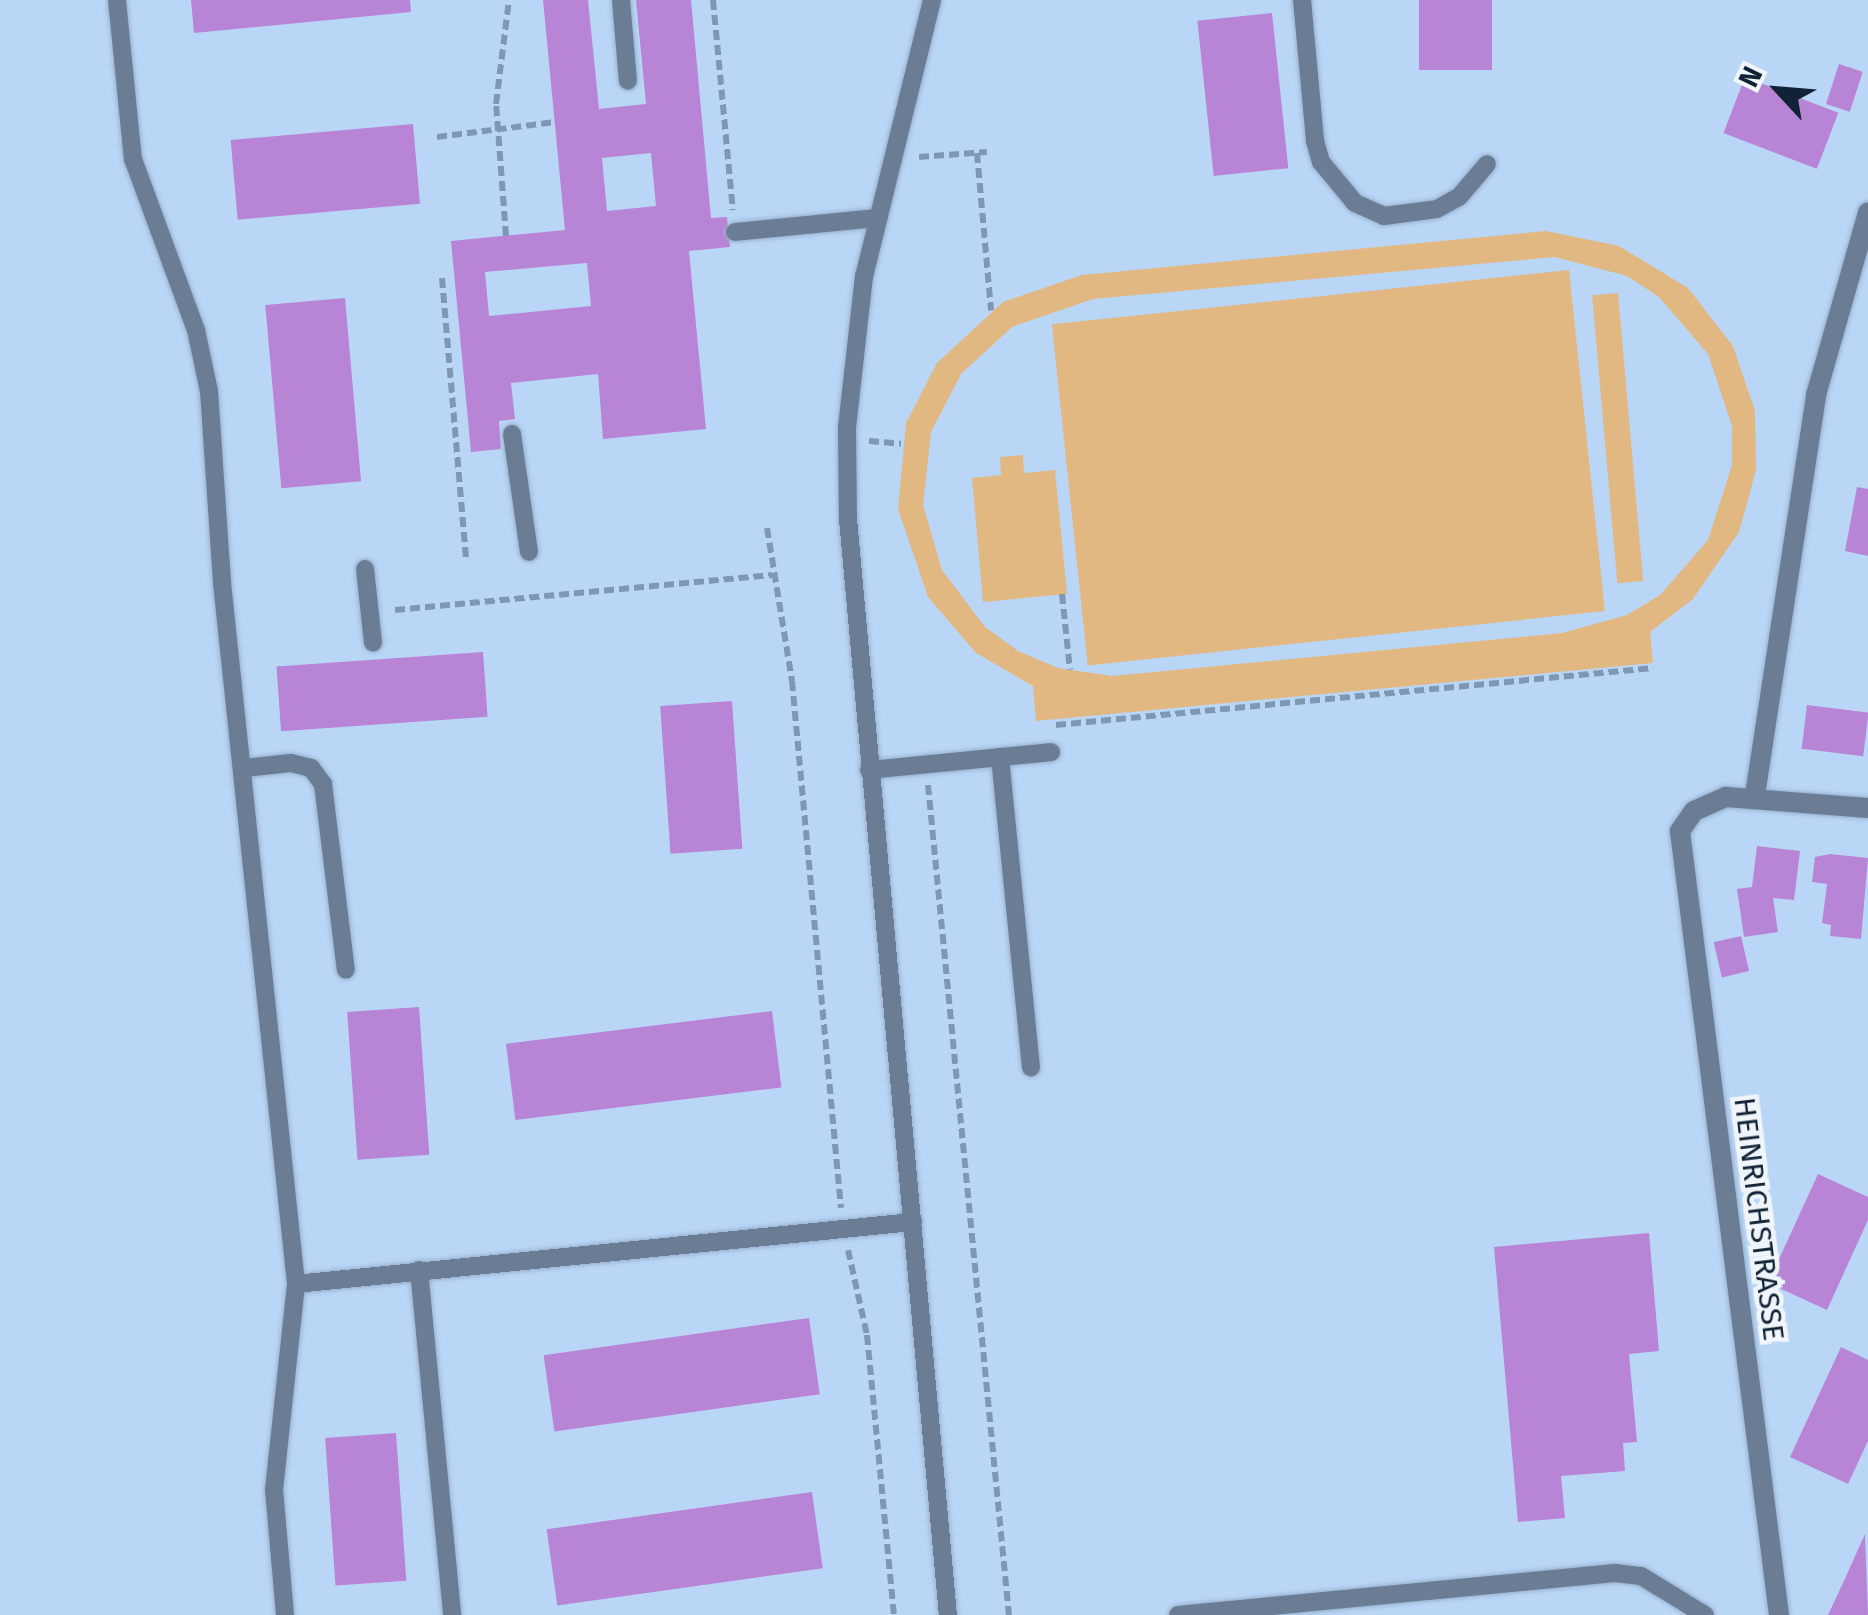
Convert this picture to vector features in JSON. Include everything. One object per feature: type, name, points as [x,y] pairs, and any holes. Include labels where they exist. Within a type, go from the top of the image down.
[{"type":"street","points":[[1868,212],[1816,394],[1755,795],[1868,808]]},
{"type":"street","name":"HEINRICHSTRASSE","points":[[1755,795],[1726,797],[1694,811],[1680,831],[1779,1615]]},
{"type":"lane","points":[[117,0],[133,159],[196,330],[209,392],[296,1284],[274,1490],[285,1615]]},
{"type":"lane","points":[[621,0],[628,81]]},
{"type":"lane","points":[[932,0],[864,276],[848,427],[851,580],[948,1615]]},
{"type":"lane","points":[[1302,0],[1318,151],[1355,203],[1384,216],[1436,209],[1458,197],[1488,164]]},
{"type":"lane","points":[[735,232],[878,218]]},
{"type":"lane","points":[[512,434],[530,552]]},
{"type":"lane","points":[[365,569],[373,643]]},
{"type":"lane","points":[[869,770],[1050,752]]},
{"type":"lane","points":[[1000,757],[1032,1068]]},
{"type":"lane","points":[[244,768],[291,763],[311,768],[323,784],[346,970]]},
{"type":"lane","points":[[296,1284],[913,1222]]},
{"type":"lane","points":[[419,1270],[452,1615]]},
{"type":"lane","points":[[1183,1615],[1615,1573],[1641,1576],[1705,1615]]},
{"type":"path","points":[[506,236],[496,128],[509,0]]},
{"type":"path","points":[[713,0],[735,232]]},
{"type":"path","points":[[437,138],[555,122]]},
{"type":"path","points":[[892,160],[987,152]]},
{"type":"path","points":[[977,153],[991,310]]},
{"type":"path","points":[[442,278],[466,558]]},
{"type":"path","points":[[767,528],[792,681],[844,1229],[867,1336],[894,1615]]},
{"type":"path","points":[[369,612],[772,575]]},
{"type":"path","points":[[1062,594],[1070,670]]},
{"type":"path","points":[[1042,726],[1652,668]]},
{"type":"path","points":[[926,764],[1009,1615]]},
{"type":"shaded area","points":[[1546,231],[1619,246],[1688,288],[1733,346],[1755,411],[1756,470],[1739,532],[1693,599],[1650,632],[1653,663],[1036,721],[1033,686],[976,653],[928,597],[898,509],[906,423],[937,363],[1003,302],[1082,275]],"holes":[[[1555,257],[1627,276],[1659,297],[1708,354],[1732,426],[1732,465],[1708,540],[1660,595],[1627,615],[1562,633],[1112,676],[1058,668],[1018,651],[985,627],[942,570],[923,505],[931,432],[961,374],[1012,327],[1093,299]]]},
{"type":"shaded area","points":[[1569,270],[1605,611],[1088,665],[1052,324]]},
{"type":"shaded area","points":[[1618,293],[1643,581],[1617,583],[1592,295]]},
{"type":"shaded area","points":[[1023,455],[1024,473],[1055,470],[1067,594],[983,602],[972,478],[1001,475],[1000,457]]},
{"type":"building","points":[[191,0],[410,0],[411,12],[194,33]]},
{"type":"building","points":[[543,0],[588,0],[599,109],[646,104],[636,0],[691,0],[711,218],[727,217],[730,247],[689,251],[706,429],[603,439],[598,374],[511,383],[515,419],[499,421],[501,449],[471,452],[451,241],[565,230]],"holes":[[[651,153],[656,206],[607,211],[602,158]],[[587,263],[591,306],[489,316],[485,272]]]},
{"type":"building","points":[[1419,0],[1492,0],[1492,70],[1419,70]]},
{"type":"building","points":[[1272,13],[1288,168],[1214,176],[1197,21]]},
{"type":"building","points":[[1839,64],[1863,72],[1850,112],[1826,104]]},
{"type":"building","points":[[1745,77],[1838,113],[1817,169],[1723,133]]},
{"type":"building","points":[[413,124],[420,204],[238,220],[231,140]]},
{"type":"building","points":[[345,298],[361,481],[281,488],[265,305]]},
{"type":"building","points":[[1857,487],[1868,489],[1868,556],[1845,551]]},
{"type":"building","points":[[483,652],[488,717],[281,731],[277,666]]},
{"type":"building","points":[[732,701],[742,849],[670,854],[660,706]]},
{"type":"building","points":[[1807,705],[1868,712],[1863,756],[1802,749]]},
{"type":"building","points":[[1757,846],[1800,851],[1794,900],[1773,898],[1778,932],[1744,937],[1737,889],[1752,887]]},
{"type":"building","points":[[1830,854],[1868,858],[1861,939],[1830,936],[1831,925],[1822,923],[1827,884],[1812,882],[1815,857]]},
{"type":"building","points":[[1741,936],[1749,971],[1722,977],[1714,942]]},
{"type":"building","points":[[419,1007],[429,1155],[357,1160],[347,1012]]},
{"type":"building","points":[[772,1011],[781,1087],[515,1120],[506,1044]]},
{"type":"building","points":[[1818,1174],[1868,1197],[1868,1220],[1827,1310],[1768,1283]]},
{"type":"building","points":[[1649,1233],[1659,1351],[1629,1354],[1637,1442],[1623,1443],[1625,1471],[1561,1476],[1565,1518],[1518,1522],[1494,1247]]},
{"type":"building","points":[[809,1318],[820,1394],[554,1432],[544,1355]]},
{"type":"building","points":[[1841,1347],[1868,1360],[1868,1441],[1848,1484],[1790,1457]]},
{"type":"building","points":[[396,1433],[406,1581],[335,1586],[325,1438]]},
{"type":"building","points":[[812,1492],[823,1568],[557,1606],[547,1529]]},
{"type":"building","points":[[1865,1534],[1868,1615],[1828,1615],[1843,1583]]}]
